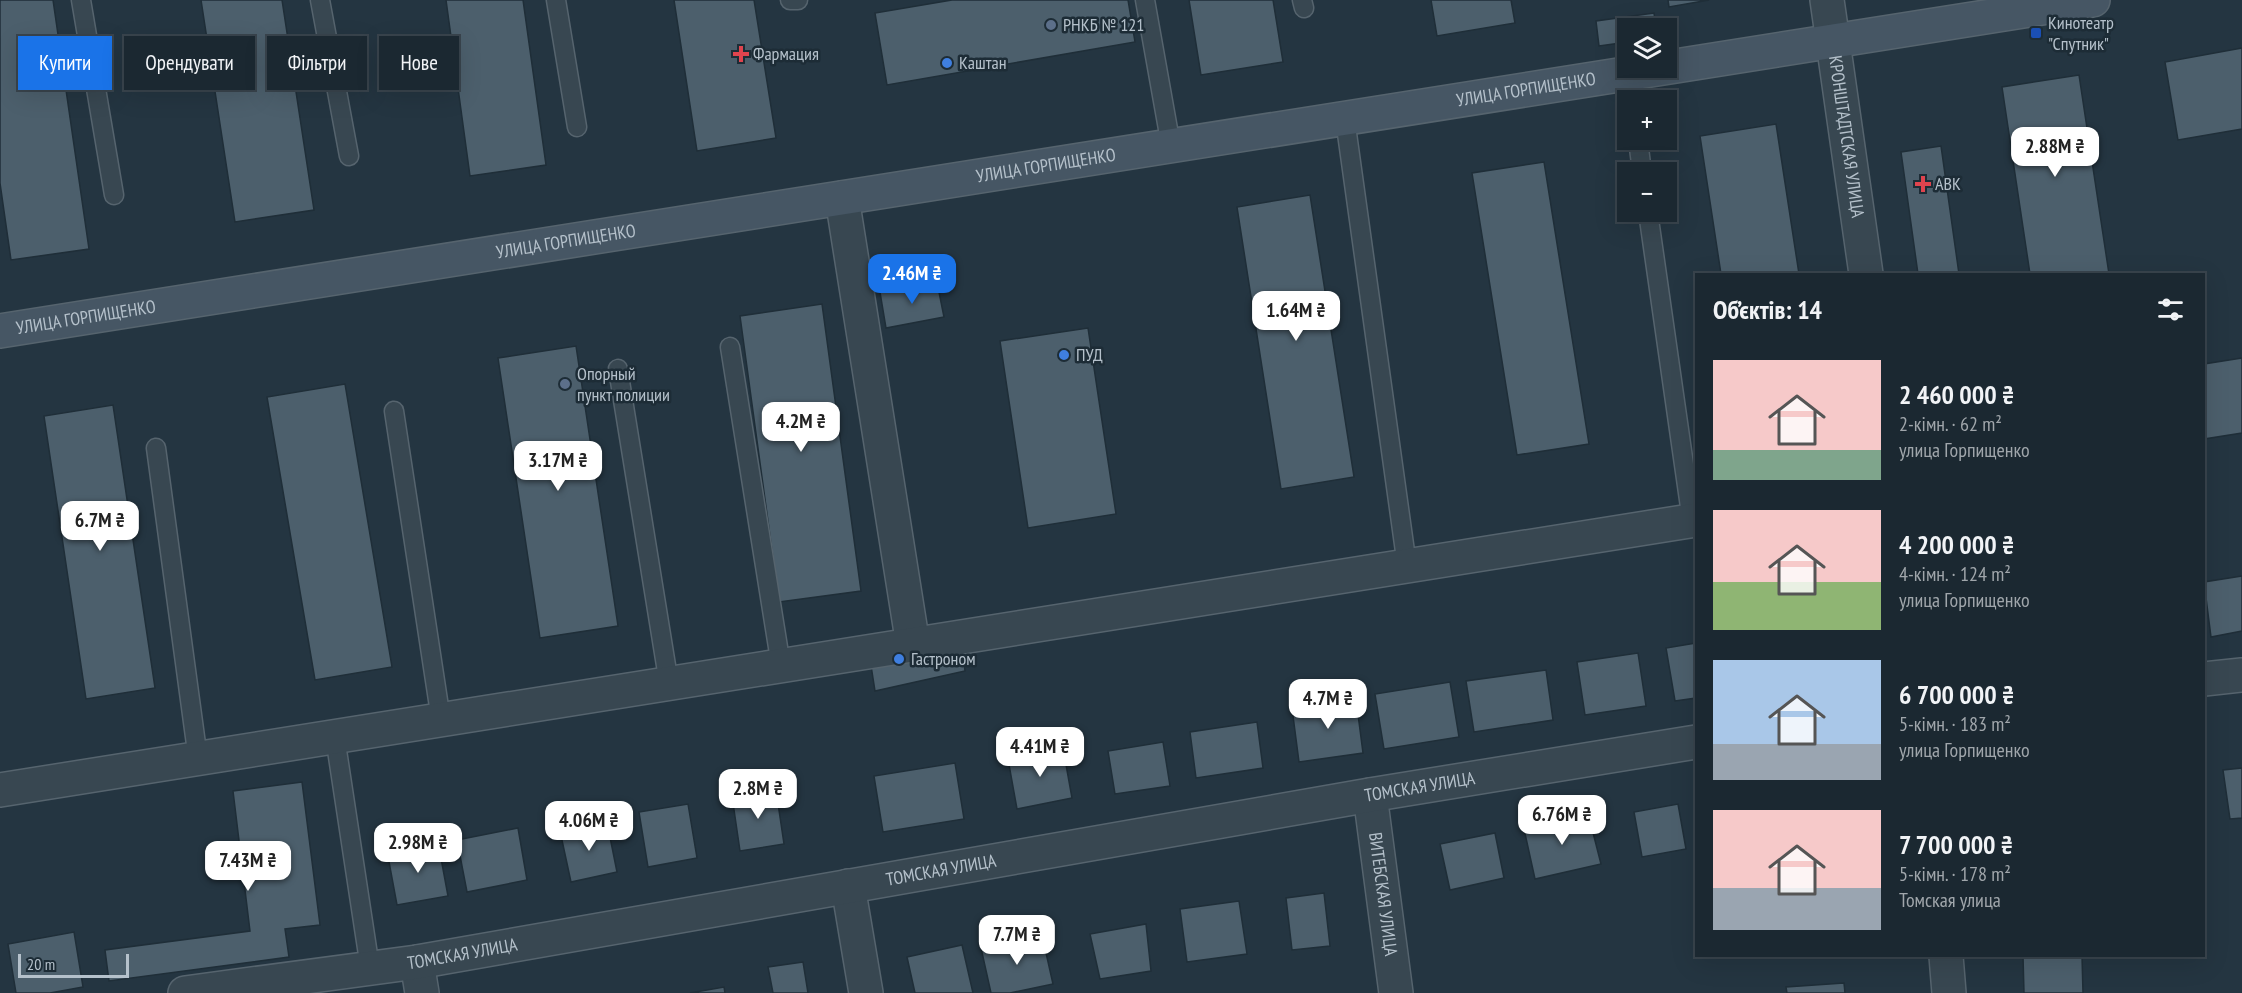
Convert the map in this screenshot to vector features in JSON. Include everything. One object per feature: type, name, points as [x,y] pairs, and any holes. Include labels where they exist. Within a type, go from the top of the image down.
[{"type":"main road","name":"УЛИЦА ГОРПИЩЕНКО","points":[[0,330],[1345,119],[1630,87],[1833,42],[2093,0]]},
{"type":"street","name":"КРОНШТАДТСКАЯ УЛИЦА","points":[[1827,0],[1866,273]]},
{"type":"street","points":[[842,198],[912,645]]},
{"type":"street","points":[[0,790],[1694,521]]},
{"type":"street","points":[[2205,679],[2242,675]]},
{"type":"street","name":"ТОМСКАЯ УЛИЦА","points":[[184,993],[370,968],[419,977],[848,886],[1370,795],[1695,742]]},
{"type":"street","name":"ВИТЕБСКАЯ УЛИЦА","points":[[1370,795],[1396,993]]},
{"type":"street","points":[[848,886],[866,993]]},
{"type":"street","points":[[1946,957],[1949,993]]},
{"type":"lane","points":[[81,0],[114,195]]},
{"type":"lane","points":[[320,0],[349,156]]},
{"type":"lane","points":[[556,0],[577,127]]},
{"type":"lane","points":[[790,0],[798,0]]},
{"type":"lane","points":[[1145,0],[1171,146]]},
{"type":"lane","points":[[1345,119],[1407,566]]},
{"type":"lane","points":[[1649,222],[1694,521]]},
{"type":"lane","points":[[730,347],[781,666]]},
{"type":"lane","points":[[618,369],[669,684]]},
{"type":"lane","points":[[394,411],[441,720]]},
{"type":"lane","points":[[156,448],[198,759]]},
{"type":"lane","points":[[335,737],[370,968]]},
{"type":"building","points":[[0,0],[53,0],[58,36],[18,36],[18,90],[66,90],[89,249],[11,260],[0,183]]},
{"type":"building","points":[[201,0],[282,0],[287,36],[267,36],[267,90],[296,90],[314,210],[235,222],[215,90],[255,90],[255,36],[207,36]]},
{"type":"building","points":[[446,0],[523,0],[546,165],[470,176],[458,90],[459,36],[451,36]]},
{"type":"building","points":[[674,0],[754,0],[776,138],[697,151]]},
{"type":"building","name":"Каштан","points":[[952,0],[1128,0],[1135,42],[887,85],[875,13]]},
{"type":"building","points":[[1189,0],[1273,0],[1283,62],[1201,75]]},
{"type":"building","points":[[1431,0],[1511,0],[1515,23],[1437,36]]},
{"type":"building","points":[[1668,0],[1709,0],[1669,7]]},
{"type":"building","points":[[1654,13],[1655,18],[1618,18]]},
{"type":"building","points":[[1617,18],[1617,44],[1599,46],[1596,21]]},
{"type":"building","points":[[2242,48],[2242,129],[2178,140],[2165,62]]},
{"type":"building","points":[[2079,75],[2109,273],[2030,273],[2002,87]]},
{"type":"building","points":[[1776,124],[1799,273],[1721,273],[1700,136]]},
{"type":"building","points":[[1941,146],[1959,273],[1918,273],[1901,152]]},
{"type":"building","points":[[1544,162],[1589,444],[1517,455],[1472,173]]},
{"type":"building","points":[[1310,195],[1354,477],[1281,489],[1237,207]]},
{"type":"building","points":[[937,282],[944,317],[886,328],[880,292]]},
{"type":"building","points":[[822,304],[861,591],[779,602],[740,316]]},
{"type":"building","points":[[1088,328],[1116,514],[1028,528],[1000,341]]},
{"type":"building","points":[[576,346],[618,626],[540,638],[498,358]]},
{"type":"building","points":[[2242,358],[2242,433],[2205,439],[2205,364]]},
{"type":"building","points":[[345,384],[392,667],[315,680],[267,397]]},
{"type":"building","points":[[113,405],[155,688],[86,699],[44,416]]},
{"type":"building","points":[[2242,576],[2242,631],[2211,637],[2205,582]]},
{"type":"building","points":[[961,641],[965,671],[875,691],[870,659]]},
{"type":"building","points":[[1695,643],[1695,698],[1675,701],[1666,648]]},
{"type":"building","points":[[1638,653],[1646,706],[1585,715],[1577,662]]},
{"type":"building","points":[[1546,670],[1553,720],[1474,732],[1466,681]]},
{"type":"building","points":[[1450,682],[1459,737],[1384,749],[1375,694]]},
{"type":"building","points":[[1356,699],[1363,753],[1299,762],[1292,708]]},
{"type":"building","points":[[1257,722],[1263,768],[1196,778],[1190,732]]},
{"type":"building","points":[[1163,742],[1170,786],[1115,794],[1108,751]]},
{"type":"building","points":[[1063,748],[1072,798],[1017,809],[1008,759]]},
{"type":"building","points":[[955,763],[964,819],[883,832],[874,776]]},
{"type":"building","points":[[2242,768],[2242,818],[2230,819],[2223,770]]},
{"type":"building","points":[[302,782],[320,925],[285,929],[289,957],[109,981],[105,950],[250,931],[233,791]]},
{"type":"building","points":[[776,790],[784,844],[740,851],[732,796]]},
{"type":"building","points":[[688,804],[697,858],[648,867],[639,812]]},
{"type":"building","points":[[1678,804],[1686,849],[1642,857],[1634,812]]},
{"type":"building","points":[[1588,813],[1601,864],[1535,879],[1524,829]]},
{"type":"building","points":[[607,822],[617,872],[571,882],[560,831]]},
{"type":"building","points":[[518,828],[527,880],[467,892],[457,840]]},
{"type":"building","points":[[1495,833],[1504,878],[1450,890],[1440,844]]},
{"type":"building","points":[[438,842],[448,896],[397,905],[387,851]]},
{"type":"building","points":[[1324,893],[1330,946],[1292,950],[1286,898]]},
{"type":"building","points":[[1239,901],[1247,954],[1187,962],[1180,909]]},
{"type":"building","points":[[1146,924],[1151,971],[1100,979],[1090,934]]},
{"type":"building","points":[[74,932],[83,987],[50,993],[16,993],[8,944]]},
{"type":"building","points":[[1042,935],[1053,984],[1010,993],[991,993],[981,948]]},
{"type":"building","points":[[962,945],[973,993],[915,993],[907,957]]},
{"type":"building","points":[[2023,957],[2082,957],[2083,993],[2024,993]]},
{"type":"building","points":[[803,962],[808,993],[773,993],[768,967]]},
{"type":"building","points":[[1844,983],[1845,993],[1787,993],[1786,987]]},
{"type":"building","points":[[724,987],[725,993],[690,993]]},
{"type":"place","name":"РНКБ № 121","points":[[1051,25]]},
{"type":"place","name":"Кинотеатр \"Спутник\"","points":[[2036,33]]},
{"type":"place","name":"Фармация","points":[[741,54]]},
{"type":"place","name":"Каштан","points":[[947,63]]},
{"type":"place","name":"АВК","points":[[1923,184]]},
{"type":"place","name":"ПУД","points":[[1064,355]]},
{"type":"place","name":"Опорный пункт полиции","points":[[565,384]]},
{"type":"place","name":"Гастроном","points":[[899,659]]}]
